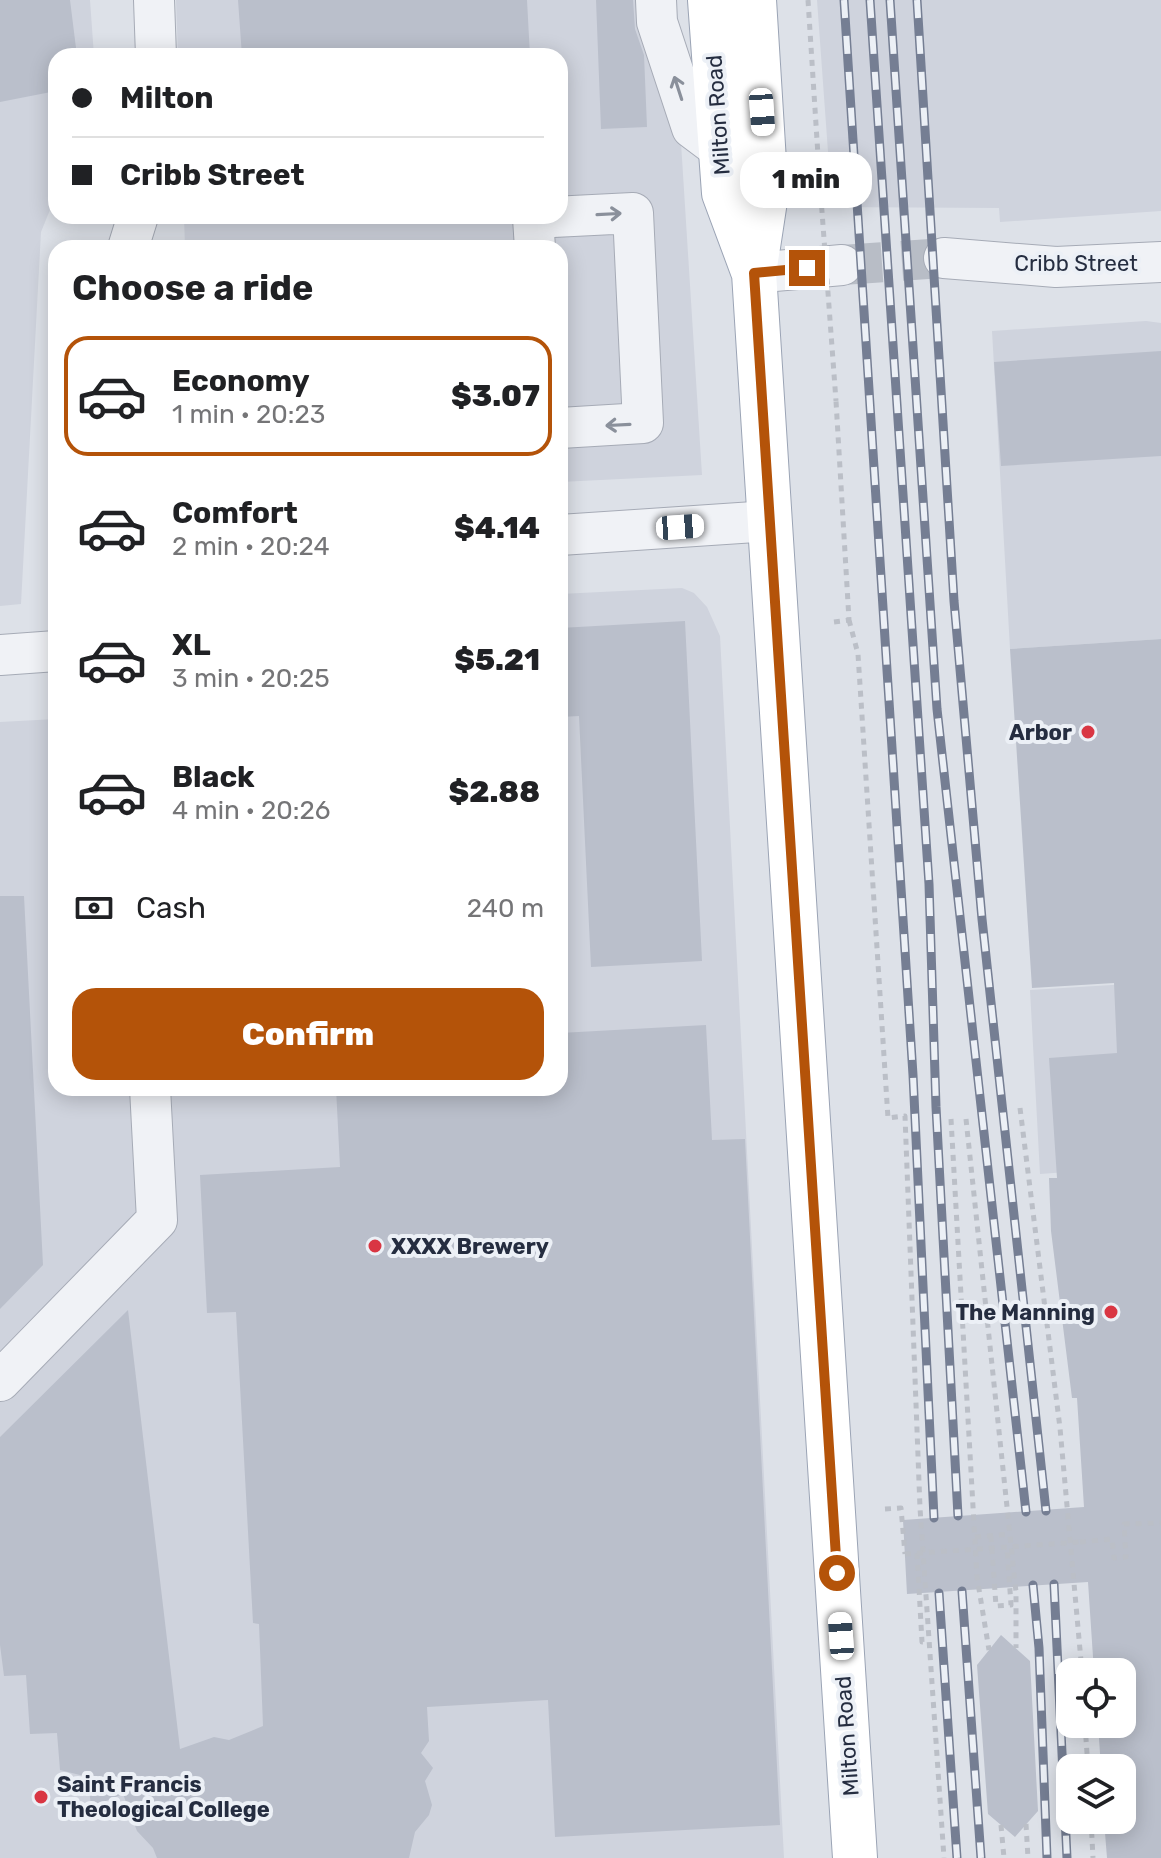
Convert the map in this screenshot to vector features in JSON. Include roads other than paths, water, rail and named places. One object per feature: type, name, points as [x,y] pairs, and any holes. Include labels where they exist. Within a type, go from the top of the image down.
[{"type":"main road","name":"Milton Road","points":[[710,0],[724,193],[754,273]]},
{"type":"main road","name":"Milton Road","points":[[754,0],[766,194],[754,273],[855,1858]]},
{"type":"street","points":[[154,0],[156,48]]},
{"type":"street","points":[[656,0],[657,22],[692,128],[720,149]]},
{"type":"street","points":[[568,216],[633,213],[643,423],[568,428]]},
{"type":"street","name":"Cribb Street","points":[[944,258],[1056,267],[1161,262]]},
{"type":"street","points":[[754,273],[842,265]]},
{"type":"street","points":[[568,534],[770,521]]},
{"type":"street","points":[[0,655],[48,652]]},
{"type":"street","points":[[0,1381],[157,1220],[150,1096]]},
{"type":"tunnel","points":[[842,265],[944,258]]},
{"type":"railway","points":[[844,0],[913,1075],[934,1518]]},
{"type":"railway","points":[[870,0],[929,884],[936,1107],[958,1516]]},
{"type":"railway","points":[[890,0],[937,709],[1026,1512]]},
{"type":"railway","points":[[917,0],[954,601],[982,919],[1046,1511]]},
{"type":"railway","points":[[1054,1584],[1067,1858]]},
{"type":"railway","points":[[1033,1585],[1039,1648],[1047,1858]]},
{"type":"railway","points":[[962,1591],[981,1858]]},
{"type":"railway","points":[[939,1593],[957,1858]]},
{"type":"place","name":"Arbor","points":[[1088,732]]},
{"type":"place","name":"XXXX Brewery","points":[[375,1246]]},
{"type":"place","name":"The Manning","points":[[1111,1312]]},
{"type":"place","name":"Saint Francis Theological College","points":[[41,1797]]}]
